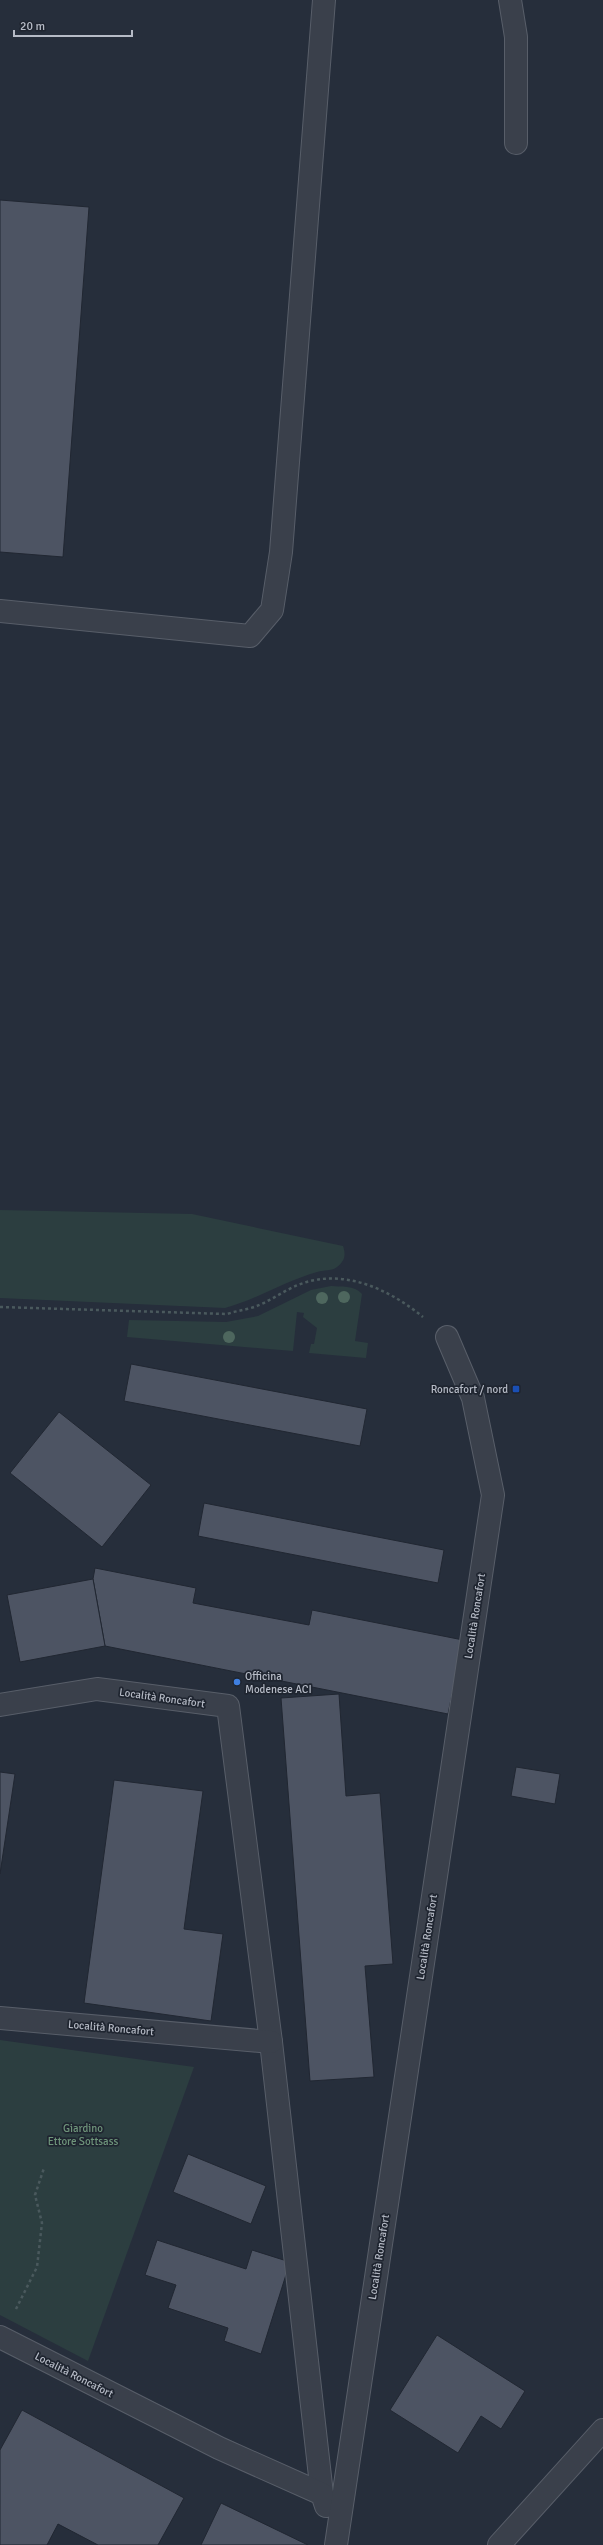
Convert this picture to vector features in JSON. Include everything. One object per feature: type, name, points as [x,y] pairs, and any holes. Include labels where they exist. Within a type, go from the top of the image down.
[{"type":"street","points":[[0,611],[250,636],[272,610],[281,552],[324,0]]},
{"type":"street","points":[[510,0],[516,37],[516,143]]},
{"type":"street","name":"Località Roncafort","points":[[336,2543],[493,1495],[473,1398],[447,1337]]},
{"type":"street","name":"Località Roncafort","points":[[0,1704],[98,1689],[228,1706],[271,2042],[322,2494],[336,2543]]},
{"type":"street","name":"Località Roncafort","points":[[0,2018],[271,2042]]},
{"type":"street","name":"Località Roncafort","points":[[0,2337],[219,2448],[322,2494]]},
{"type":"street","points":[[500,2545],[603,2430]]},
{"type":"path","points":[[0,1307],[227,1314],[254,1307],[299,1285],[325,1278],[346,1280],[381,1289],[414,1310],[447,1337]]},
{"type":"path","points":[[13,2313],[25,2294],[37,2268],[42,2223],[35,2195],[44,2168]]},
{"type":"green space","points":[[0,1210],[192,1214],[343,1246],[345,1255],[340,1265],[335,1268],[319,1271],[294,1280],[249,1300],[225,1308],[0,1298]]},
{"type":"green space","points":[[331,1286],[355,1289],[362,1294],[355,1341],[368,1343],[366,1358],[309,1353],[311,1344],[314,1344],[317,1328],[303,1317],[304,1313],[297,1312],[293,1351],[127,1337],[129,1320],[226,1322],[258,1316],[311,1290]]},
{"type":"green space","name":"Giardino Ettore Sottsass","points":[[0,2040],[194,2067],[88,2361],[0,2315]]},
{"type":"building","points":[[0,200],[89,207],[63,557],[0,552]]},
{"type":"building","points":[[131,1364],[367,1409],[360,1446],[124,1401]]},
{"type":"building","points":[[59,1412],[151,1485],[102,1547],[10,1473]]},
{"type":"building","points":[[204,1503],[444,1550],[438,1583],[198,1536]]},
{"type":"building","points":[[95,1568],[196,1588],[193,1603],[309,1625],[312,1610],[463,1640],[448,1714],[105,1646],[93,1579]]},
{"type":"building","points":[[93,1579],[105,1646],[20,1662],[7,1595]]},
{"type":"building","points":[[339,1694],[346,1796],[380,1793],[393,1964],[365,1966],[374,2077],[310,2081],[281,1698]]},
{"type":"building","points":[[516,1767],[560,1774],[555,1804],[511,1796]]},
{"type":"building","points":[[0,1772],[15,1774],[0,1874]]},
{"type":"building","points":[[114,1780],[203,1791],[184,1929],[223,1934],[211,2021],[84,2003]]},
{"type":"building","points":[[188,2154],[266,2186],[251,2224],[173,2192]]},
{"type":"building","points":[[157,2240],[246,2269],[252,2250],[290,2262],[261,2354],[224,2341],[228,2328],[168,2308],[176,2285],[145,2275]]},
{"type":"building","points":[[437,2335],[525,2391],[501,2429],[481,2416],[458,2453],[390,2410]]},
{"type":"building","points":[[22,2410],[184,2498],[158,2545],[98,2545],[58,2524],[47,2545],[0,2545],[0,2450]]},
{"type":"building","points":[[221,2503],[308,2545],[201,2545]]},
{"type":"place","name":"Roncafort / nord","points":[[516,1389]]},
{"type":"place","name":"Officina Modenese ACI","points":[[237,1682]]}]
